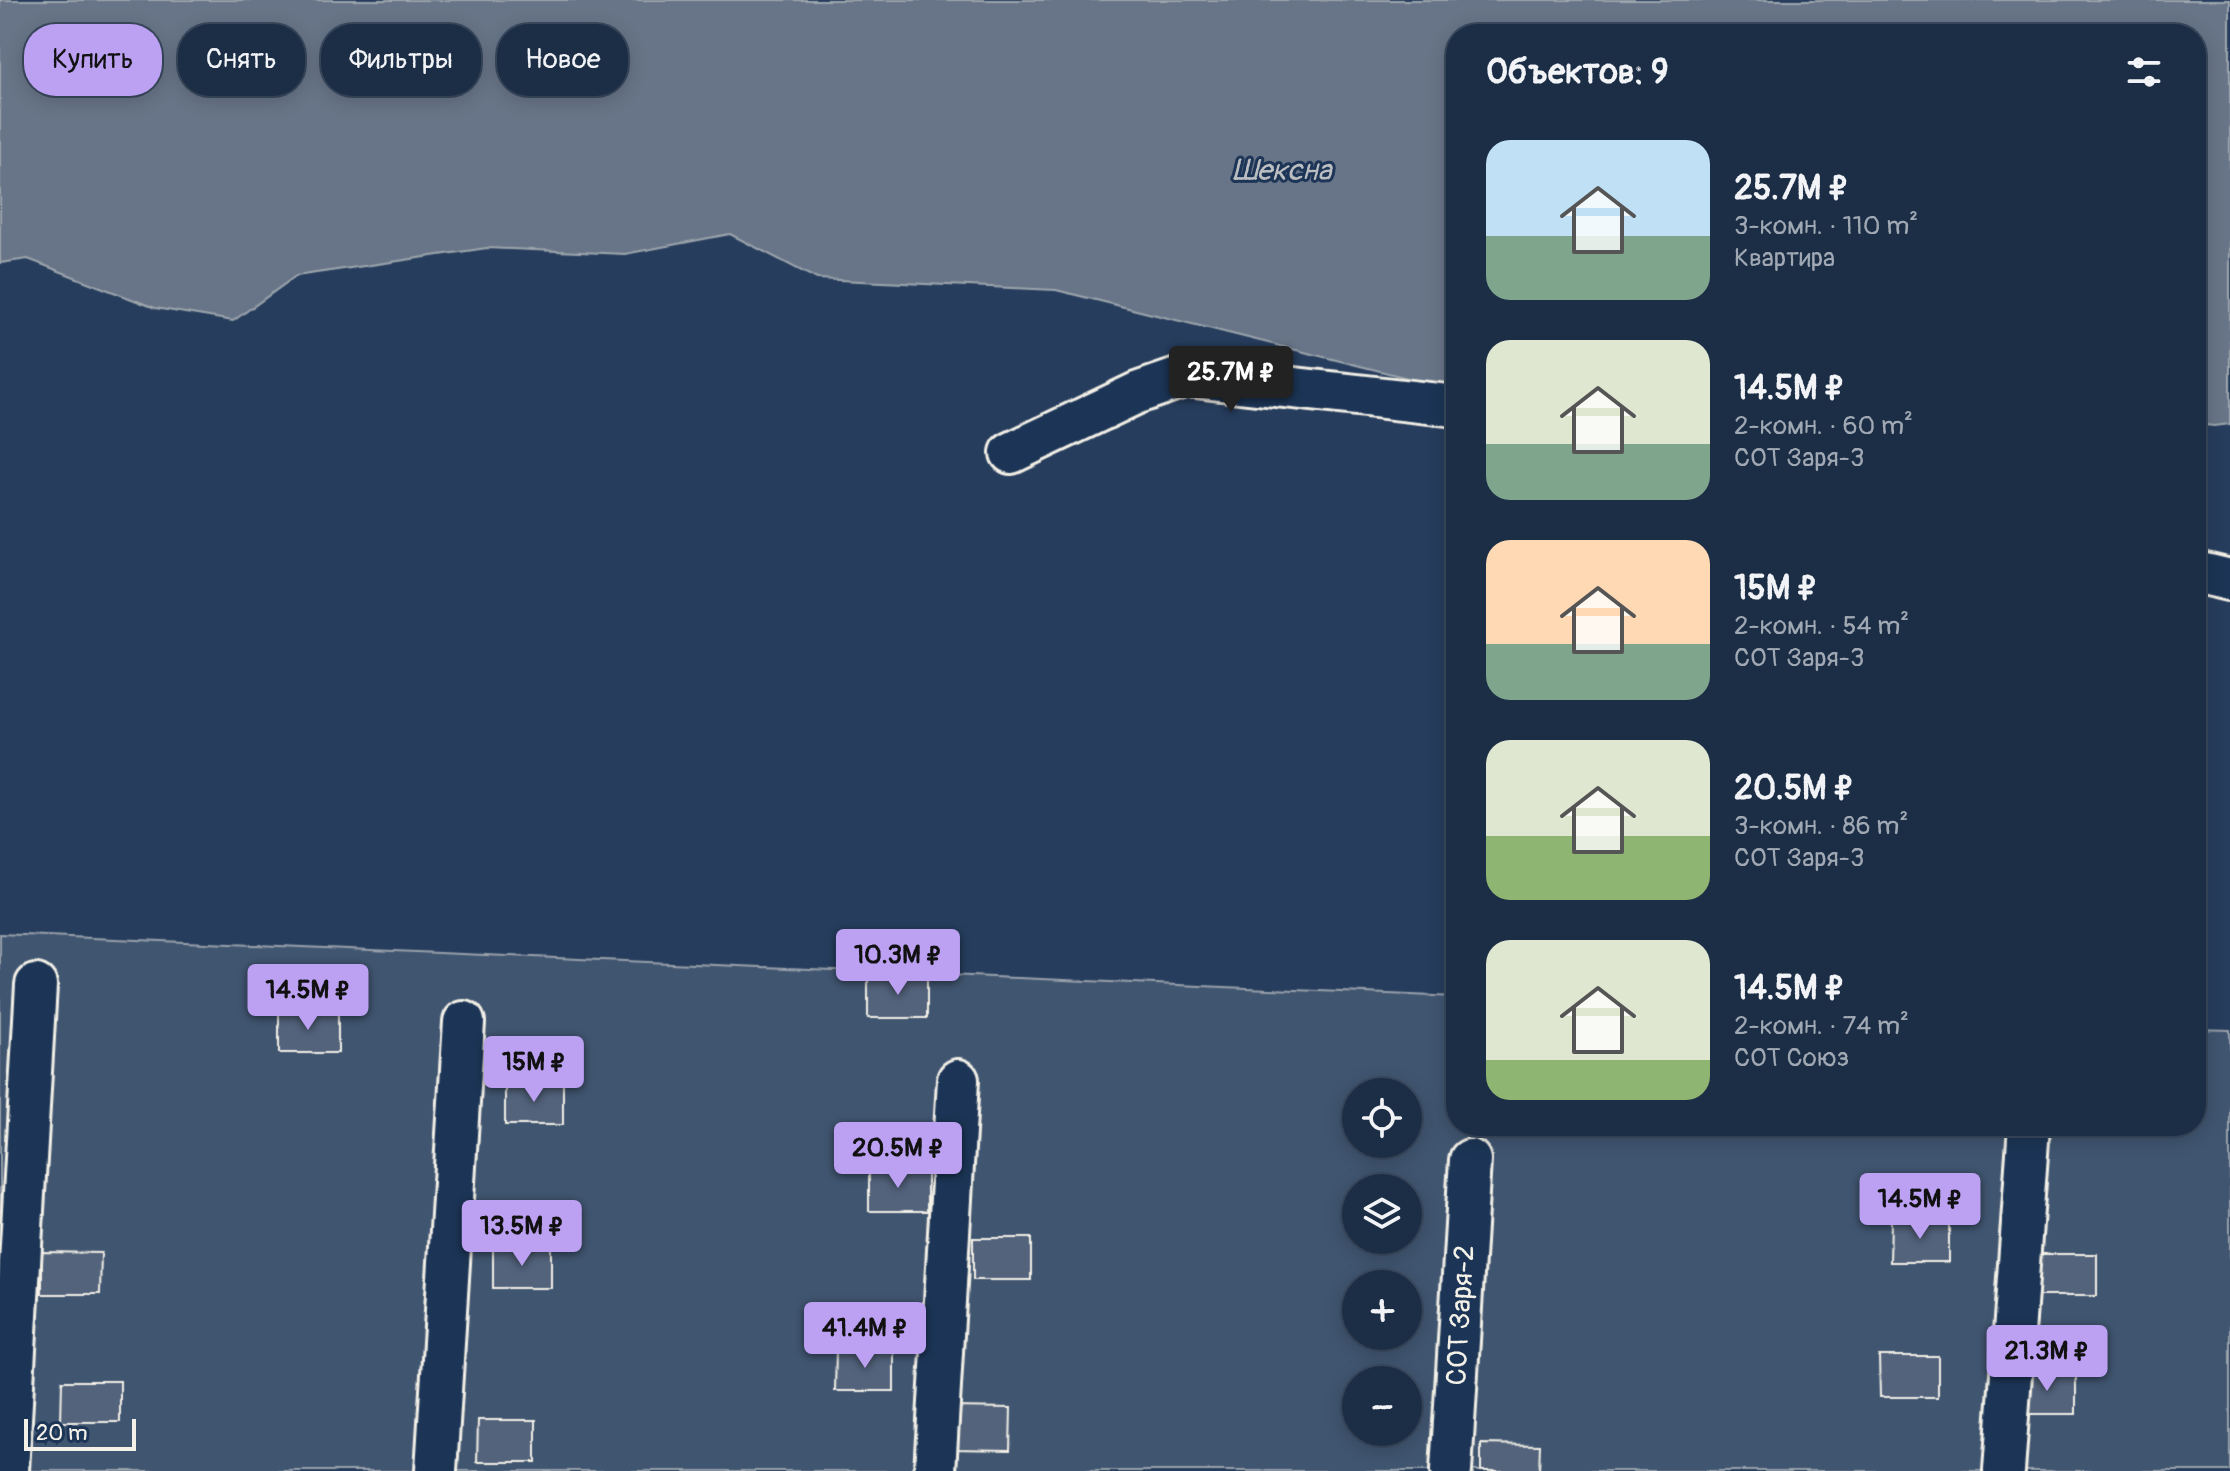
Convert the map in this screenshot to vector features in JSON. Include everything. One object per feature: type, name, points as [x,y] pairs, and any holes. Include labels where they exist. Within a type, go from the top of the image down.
[{"type":"street","points":[[1011,453],[1137,393],[1186,376],[1446,405]]},
{"type":"street","points":[[2206,574],[2230,580]]},
{"type":"street","points":[[8,1471],[36,985]]},
{"type":"street","points":[[436,1471],[464,1022]]},
{"type":"street","points":[[935,1471],[958,1080]]},
{"type":"street","points":[[2004,1471],[2028,1136]]},
{"type":"street","name":"СОТ Заря-2","points":[[1451,1471],[1470,1160]]},
{"type":"shaded area","points":[[0,934],[1446,997],[1446,1136],[2206,1136],[2206,1029],[2230,1030],[2230,1471],[0,1471]]},
{"type":"water","name":"Шексна","points":[[0,0],[2230,0],[2230,424],[2214,426],[2206,425],[2206,24],[1446,24],[1446,388],[1056,290],[817,279],[730,234],[625,254],[487,248],[296,276],[233,321],[155,308],[28,259],[0,263]]},
{"type":"building","points":[[868,976],[927,976],[927,1018],[868,1018]]},
{"type":"building","points":[[279,1011],[338,1012],[338,1053],[279,1053]]},
{"type":"building","points":[[505,1083],[563,1083],[563,1125],[505,1125]]},
{"type":"building","points":[[869,1169],[927,1169],[927,1211],[869,1211]]},
{"type":"building","points":[[1891,1220],[1949,1220],[1949,1262],[1890,1262]]},
{"type":"building","points":[[973,1238],[1031,1238],[1031,1280],[973,1280]]},
{"type":"building","points":[[493,1247],[551,1247],[551,1288],[493,1288]]},
{"type":"building","points":[[42,1252],[101,1253],[100,1294],[42,1294]]},
{"type":"building","points":[[2039,1254],[2097,1254],[2097,1296],[2038,1296]]},
{"type":"building","points":[[836,1349],[894,1349],[894,1391],[835,1391]]},
{"type":"building","points":[[1879,1356],[1938,1356],[1938,1397],[1880,1397]]},
{"type":"building","points":[[2018,1372],[2076,1372],[2076,1414],[2018,1414]]},
{"type":"building","points":[[62,1381],[120,1381],[120,1422],[61,1422]]},
{"type":"building","points":[[952,1407],[1011,1408],[1010,1450],[952,1449]]},
{"type":"building","points":[[478,1420],[536,1420],[536,1462],[477,1462]]},
{"type":"building","points":[[1481,1444],[1540,1445],[1539,1471],[1481,1471]]}]
